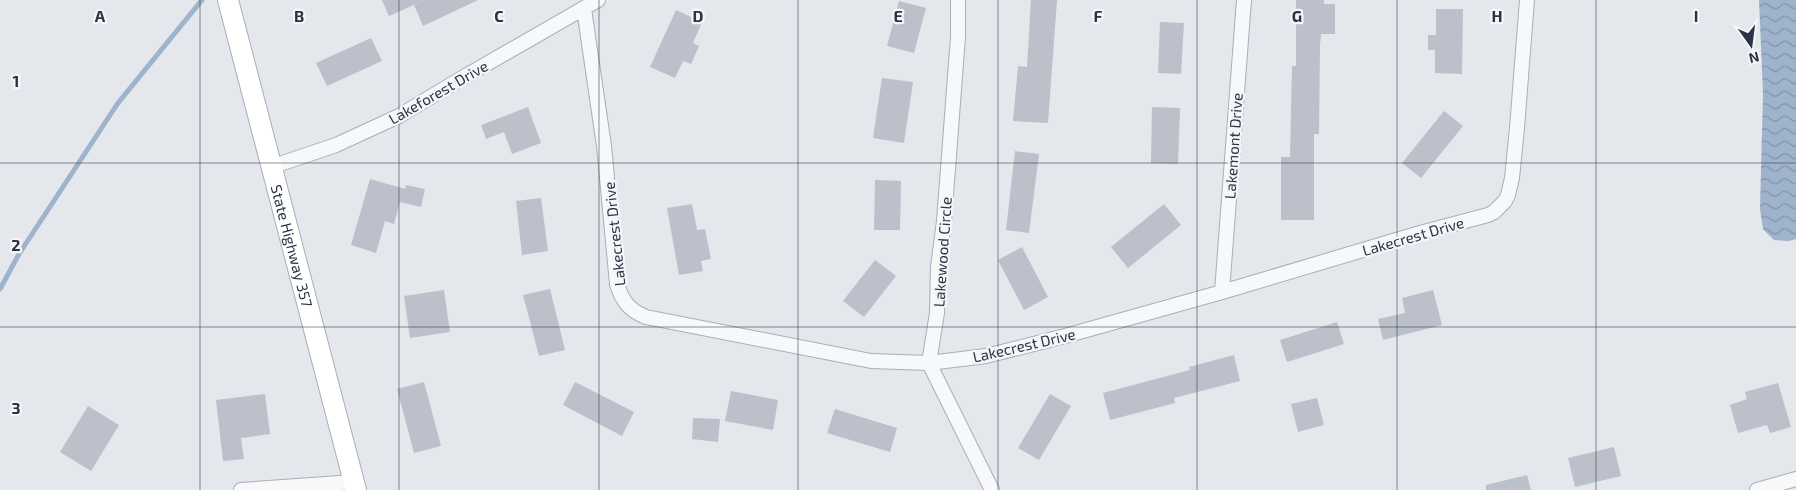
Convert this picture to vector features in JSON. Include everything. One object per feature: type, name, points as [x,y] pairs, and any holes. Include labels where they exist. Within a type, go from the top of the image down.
[{"type":"main road","name":"State Highway 357","points":[[228,0],[355,486]]},
{"type":"street","name":"Lakeforest Drive","points":[[271,167],[336,145],[391,120],[598,0]]},
{"type":"street","name":"Lakewood Circle","points":[[929,363],[937,313],[938,267],[946,201],[958,37],[958,0]]},
{"type":"street","name":"Lakemont Drive","points":[[1222,292],[1244,0]]},
{"type":"street","name":"Lakecrest Drive","points":[[584,9],[604,146],[617,284],[620,295],[626,305],[635,312],[646,316],[871,361],[929,363],[986,356],[1222,292],[1420,233],[1488,215],[1500,207],[1508,195],[1512,178],[1527,0]]},
{"type":"street","points":[[929,363],[992,490]]},
{"type":"street","points":[[1757,490],[1796,479]]},
{"type":"street","points":[[241,490],[355,486]]},
{"type":"water","points":[[1759,0],[1796,0],[1796,239],[1789,241],[1774,240],[1763,229],[1760,209],[1763,94]]},
{"type":"building","points":[[382,0],[425,0],[389,16]]},
{"type":"building","points":[[425,0],[478,0],[423,26],[414,5]]},
{"type":"building","points":[[1031,0],[1057,0],[1048,123],[1013,121],[1018,66],[1027,67]]},
{"type":"building","points":[[1296,0],[1324,0],[1324,4],[1335,4],[1335,34],[1321,34],[1319,134],[1314,134],[1314,220],[1281,220],[1281,157],[1290,157],[1292,66],[1296,66]]},
{"type":"building","points":[[899,1],[926,8],[914,53],[887,46]]},
{"type":"building","points":[[1436,9],[1463,9],[1462,74],[1435,73],[1435,50],[1428,50],[1428,35],[1436,35]]},
{"type":"building","points":[[676,10],[702,22],[693,43],[699,46],[691,64],[683,61],[675,78],[650,67]]},
{"type":"building","points":[[1160,22],[1184,23],[1181,74],[1158,73]]},
{"type":"building","points":[[371,38],[382,61],[327,86],[316,63]]},
{"type":"building","points":[[882,78],[913,82],[904,143],[873,138]]},
{"type":"building","points":[[528,107],[541,143],[512,154],[504,132],[486,139],[481,125]]},
{"type":"building","points":[[1152,107],[1180,108],[1178,164],[1151,163]]},
{"type":"building","points":[[1444,111],[1463,126],[1421,178],[1402,163]]},
{"type":"building","points":[[1015,151],[1039,154],[1029,233],[1006,230]]},
{"type":"building","points":[[370,179],[405,189],[406,185],[425,189],[421,207],[400,202],[394,224],[385,221],[376,253],[351,245]]},
{"type":"building","points":[[875,180],[901,181],[900,230],[874,230]]},
{"type":"building","points":[[541,198],[548,251],[522,255],[516,201]]},
{"type":"building","points":[[692,204],[697,230],[705,229],[711,259],[701,261],[703,271],[679,275],[667,208]]},
{"type":"building","points":[[1164,204],[1181,225],[1128,268],[1111,247]]},
{"type":"building","points":[[1022,247],[1048,297],[1024,310],[998,260]]},
{"type":"building","points":[[875,260],[896,276],[864,317],[843,301]]},
{"type":"building","points":[[550,289],[565,350],[539,356],[523,295]]},
{"type":"building","points":[[444,290],[450,332],[410,338],[404,296]]},
{"type":"building","points":[[1433,290],[1442,325],[1383,340],[1378,319],[1405,313],[1402,298]]},
{"type":"building","points":[[1337,322],[1344,344],[1287,362],[1280,340]]},
{"type":"building","points":[[1234,355],[1240,381],[1174,398],[1175,403],[1110,420],[1103,393],[1190,370],[1189,367]]},
{"type":"building","points":[[424,382],[441,446],[414,453],[397,389]]},
{"type":"building","points":[[575,382],[634,412],[622,436],[563,405]]},
{"type":"building","points":[[1778,383],[1791,427],[1770,433],[1767,425],[1738,433],[1730,405],[1747,399],[1745,392]]},
{"type":"building","points":[[731,391],[778,400],[773,430],[725,421]]},
{"type":"building","points":[[265,394],[270,434],[241,438],[244,459],[223,461],[216,400]]},
{"type":"building","points":[[1050,394],[1071,406],[1039,460],[1018,448]]},
{"type":"building","points":[[1317,398],[1324,425],[1298,432],[1291,404]]},
{"type":"building","points":[[88,406],[119,425],[91,471],[60,452]]},
{"type":"building","points":[[835,409],[897,428],[890,452],[827,433]]},
{"type":"building","points":[[693,418],[720,419],[718,442],[692,439]]},
{"type":"building","points":[[1614,447],[1621,476],[1575,487],[1568,458]]},
{"type":"building","points":[[1527,475],[1531,490],[1486,490],[1486,485]]},
{"type":"waterway","points":[[0,289],[19,254],[118,103],[202,0]]}]
